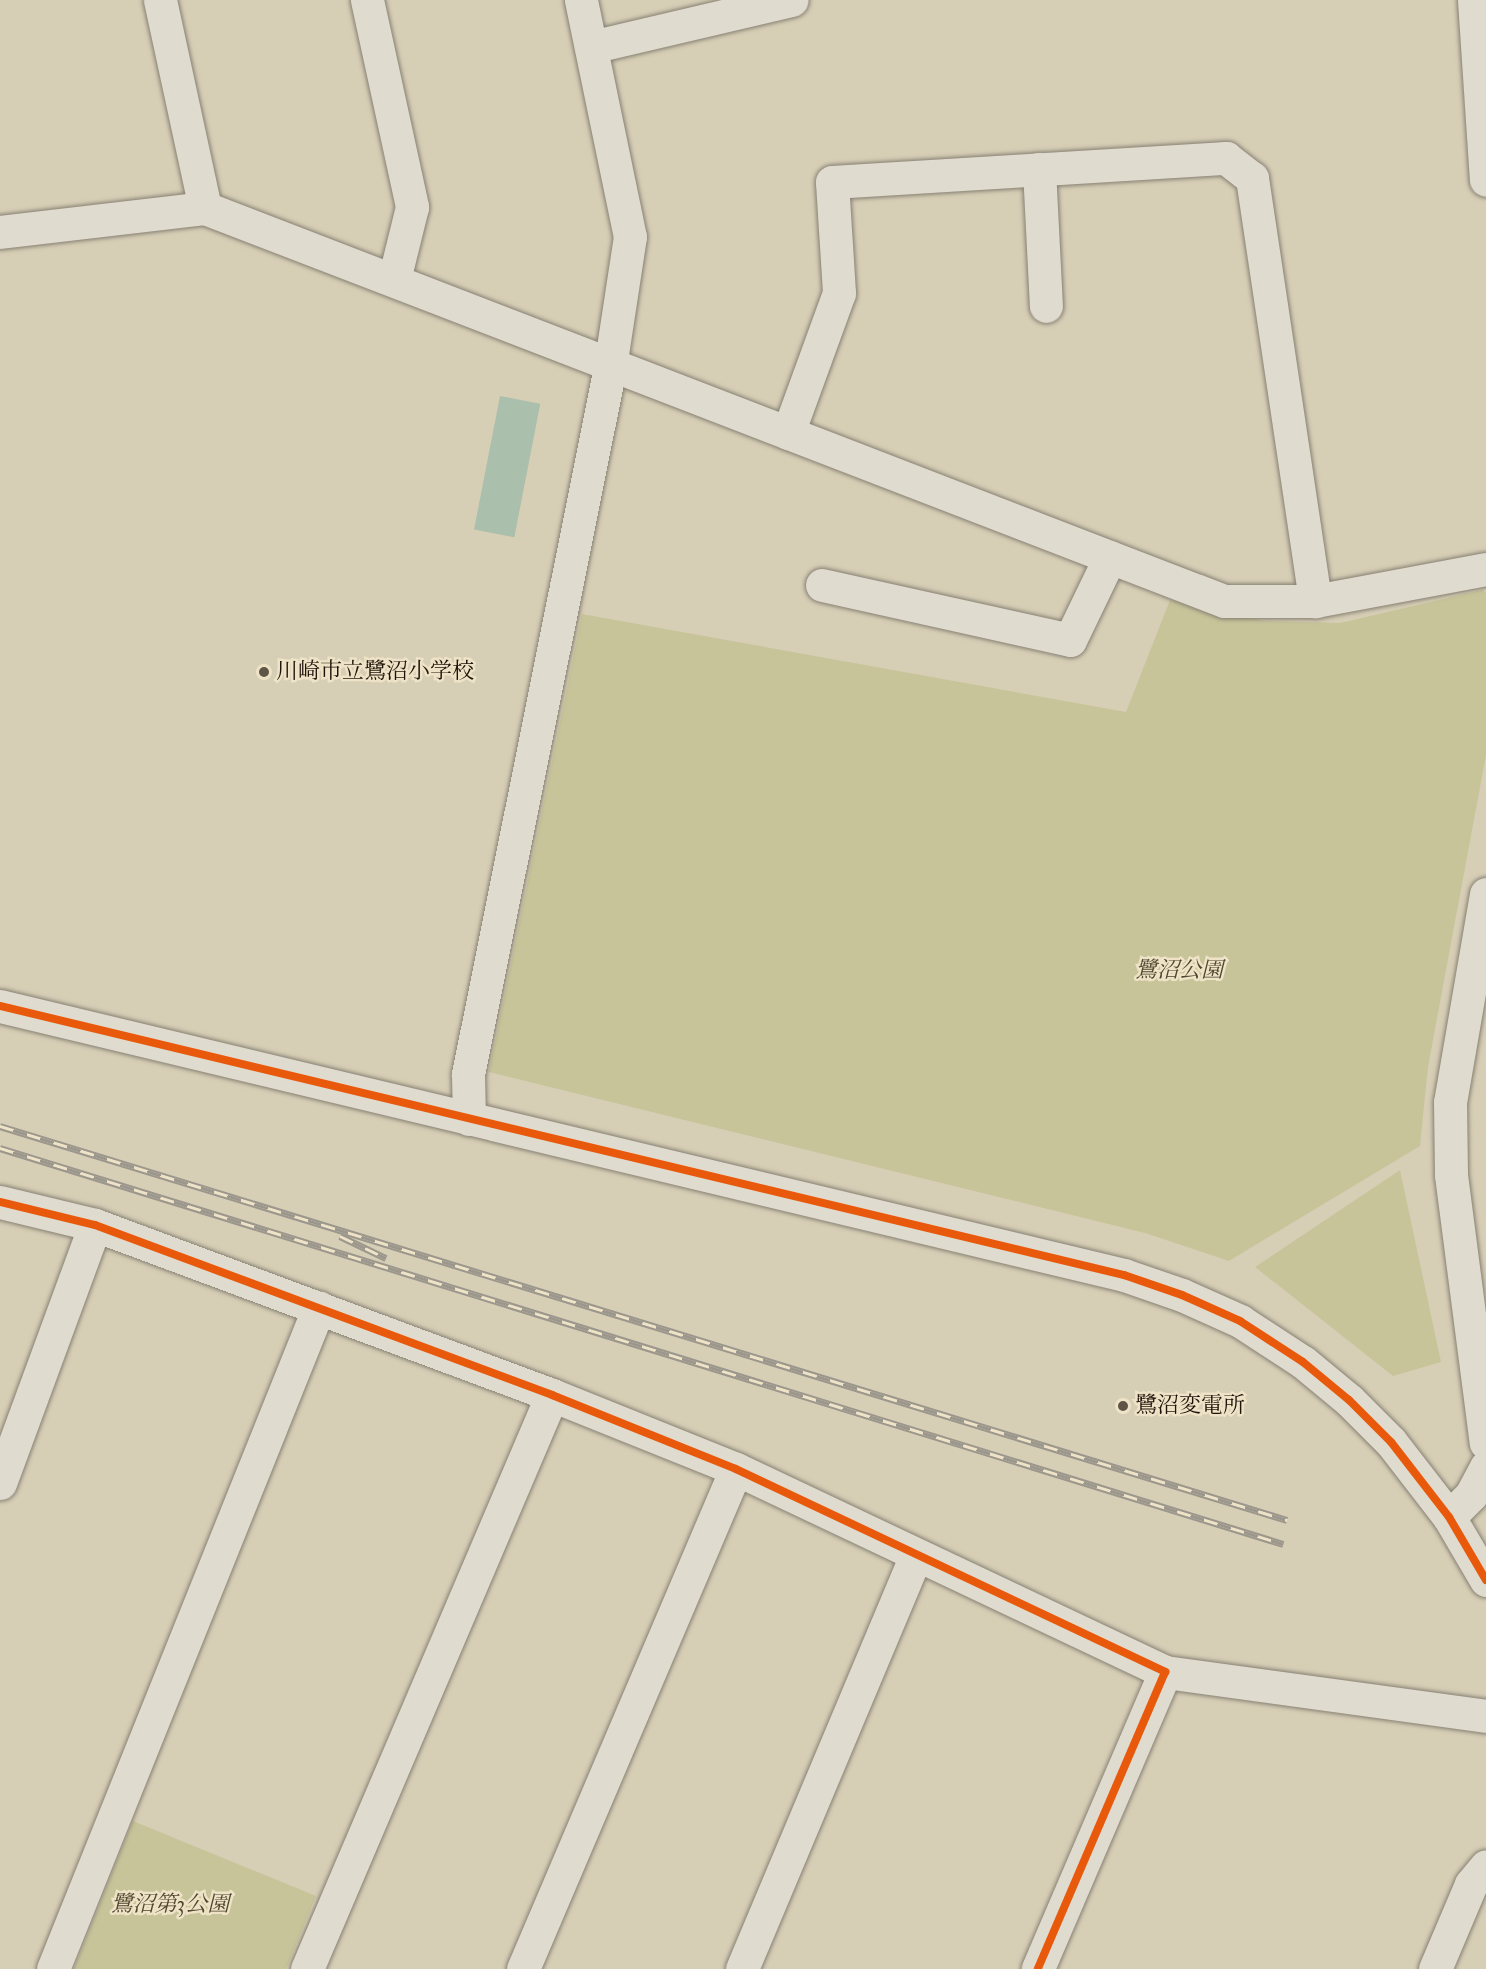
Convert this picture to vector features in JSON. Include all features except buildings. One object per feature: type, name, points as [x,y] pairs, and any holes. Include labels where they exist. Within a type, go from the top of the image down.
[{"type":"street","points":[[160,0],[205,208]]},
{"type":"street","points":[[367,0],[412,207],[394,280]]},
{"type":"street","points":[[469,1119],[468,1074],[610,367],[630,237],[581,0]]},
{"type":"street","points":[[591,47],[792,0]]},
{"type":"street","points":[[1474,0],[1486,180]]},
{"type":"street","points":[[788,433],[839,293],[832,182],[1226,158],[1252,178],[1315,601]]},
{"type":"street","points":[[1039,169],[1046,306]]},
{"type":"street","points":[[0,232],[205,208],[394,280],[610,367],[1224,601],[1315,601],[1486,569]]},
{"type":"street","points":[[822,585],[1070,640],[1110,557]]},
{"type":"street","points":[[1486,894],[1450,1102],[1451,1175],[1486,1443]]},
{"type":"street","points":[[0,1006],[1124,1275],[1182,1295],[1240,1321],[1303,1362],[1349,1400],[1391,1442],[1449,1517],[1486,1580]]},
{"type":"street","points":[[0,1202],[95,1225],[552,1395],[736,1469],[1165,1672],[1486,1716]]},
{"type":"street","points":[[0,1483],[95,1225]]},
{"type":"street","points":[[53,1969],[319,1307]]},
{"type":"street","points":[[307,1969],[552,1395]]},
{"type":"street","points":[[1449,1517],[1471,1495],[1486,1467]]},
{"type":"street","points":[[522,1969],[736,1469]]},
{"type":"street","points":[[742,1969],[916,1556]]},
{"type":"street","points":[[1038,1969],[1165,1672]]},
{"type":"street","points":[[1435,1969],[1471,1884],[1486,1866]]},
{"type":"green space","name":"鷺沼公園","points":[[1482,590],[1486,592],[1486,755],[1428,1067],[1420,1146],[1229,1261],[1145,1233],[489,1072],[582,614],[1126,712],[1170,600],[1264,621],[1340,623]]},
{"type":"green space","points":[[1400,1170],[1441,1362],[1393,1376],[1255,1267]]},
{"type":"green space","name":"鷺沼第3公園","points":[[133,1821],[316,1896],[286,1969],[74,1969]]},
{"type":"shaded area","points":[[500,396],[540,404],[514,537],[474,530]]},
{"type":"railway","points":[[0,1126],[1287,1520]]},
{"type":"railway","points":[[0,1148],[1283,1544]]},
{"type":"railway","points":[[340,1236],[386,1258]]},
{"type":"cycle path","points":[[0,1006],[1124,1275],[1182,1295],[1240,1321],[1303,1362],[1349,1400],[1391,1442],[1449,1517],[1486,1580]]},
{"type":"cycle path","points":[[0,1202],[95,1225],[552,1395],[736,1469],[1165,1672],[1038,1969]]},
{"type":"place","name":"川崎市立鷺沼小学校","points":[[264,672]]},
{"type":"place","name":"鷺沼変電所","points":[[1123,1406]]}]
